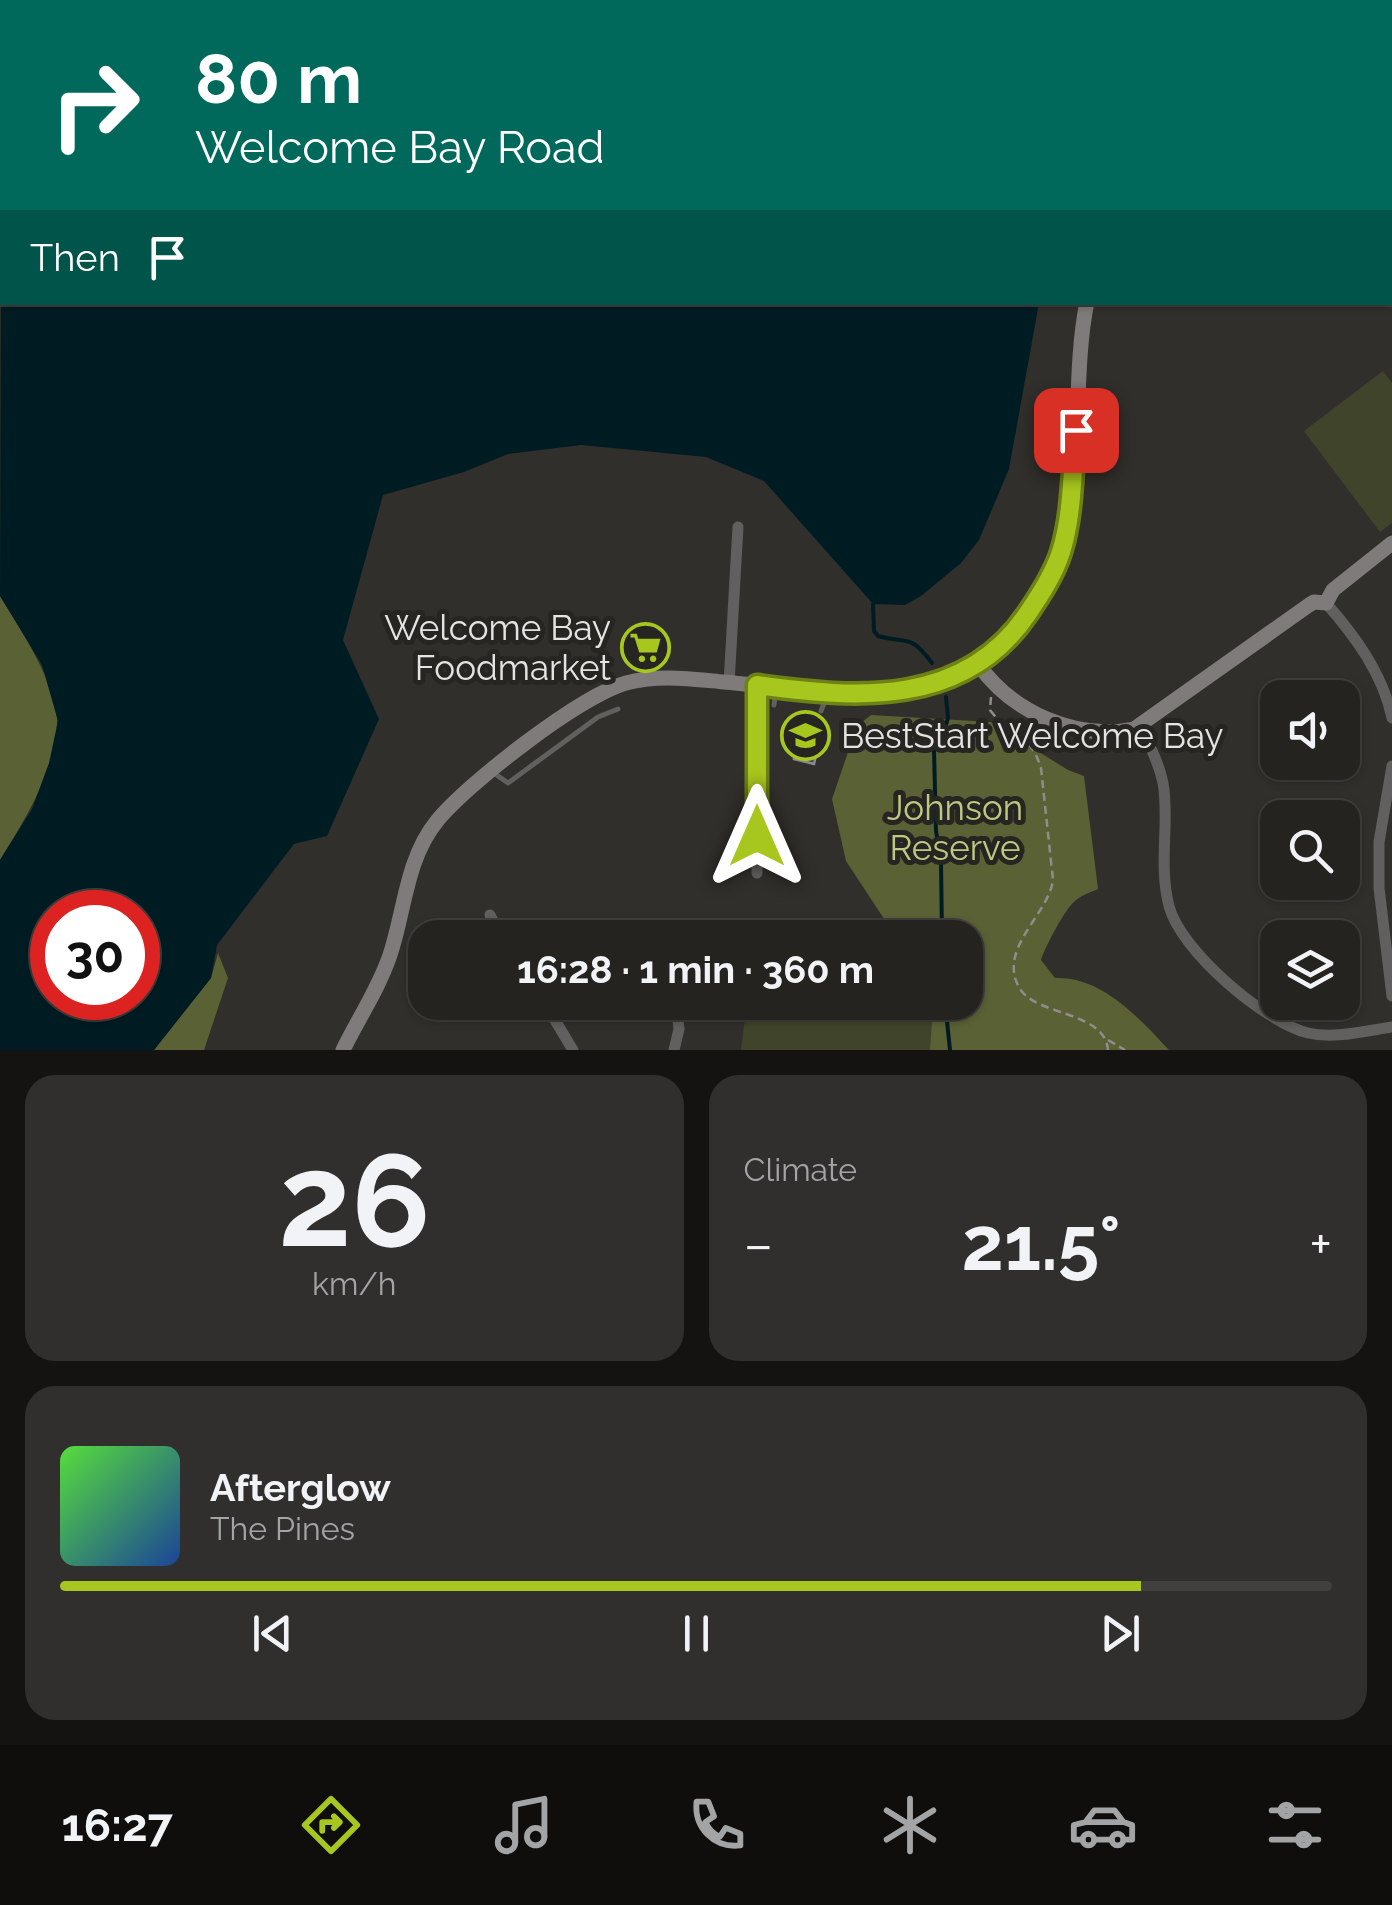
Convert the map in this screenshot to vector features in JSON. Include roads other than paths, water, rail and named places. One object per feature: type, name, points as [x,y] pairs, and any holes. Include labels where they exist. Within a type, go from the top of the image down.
[{"type":"main road","points":[[342,1050],[389,959],[420,845],[454,802],[593,697],[628,682],[674,678],[828,693],[898,692],[938,684],[978,664],[1016,632],[1052,574],[1061,551],[1086,305]]},
{"type":"main road","points":[[978,664],[1016,702],[1070,728],[1109,734],[1140,726],[1308,605],[1326,604],[1333,590],[1392,543]]},
{"type":"street","points":[[729,682],[738,527]]},
{"type":"street","points":[[1326,604],[1375,669],[1388,697],[1392,718]]},
{"type":"street","points":[[757,685],[757,873]]},
{"type":"street","points":[[1140,726],[1164,785],[1164,878],[1170,910],[1188,939],[1242,997],[1296,1029],[1326,1035],[1392,1026]]},
{"type":"street","points":[[1392,766],[1379,842],[1379,888],[1392,996]]},
{"type":"street","points":[[490,915],[493,920]]},
{"type":"street","points":[[555,1020],[573,1050]]},
{"type":"street","points":[[674,1050],[678,1020]]},
{"type":"lane","points":[[774,706],[776,688]]},
{"type":"lane","points":[[821,710],[828,693]]},
{"type":"lane","points":[[492,771],[508,782],[598,717],[618,708]]},
{"type":"water","points":[[1,305],[1039,305],[1009,469],[979,540],[961,563],[905,605],[873,604],[764,481],[706,457],[581,445],[508,454],[464,472],[383,495],[343,640],[379,719],[327,836],[294,844],[217,945],[211,978],[154,1050],[0,1050],[0,860],[32,809],[49,763],[58,721],[42,665],[0,596]]},
{"type":"waterway","points":[[873,604],[874,631],[878,636],[913,643],[932,663]]},
{"type":"waterway","points":[[942,920],[934,750],[948,718],[946,697]]},
{"type":"waterway","points":[[947,1020],[950,1050]]},
{"type":"place","name":"Welcome Bay Foodmarket","points":[[646,648]]},
{"type":"place","name":"BestStart Welcome Bay","points":[[806,736]]},
{"type":"park label","name":"Johnson Reserve","points":[[955,828]]}]
